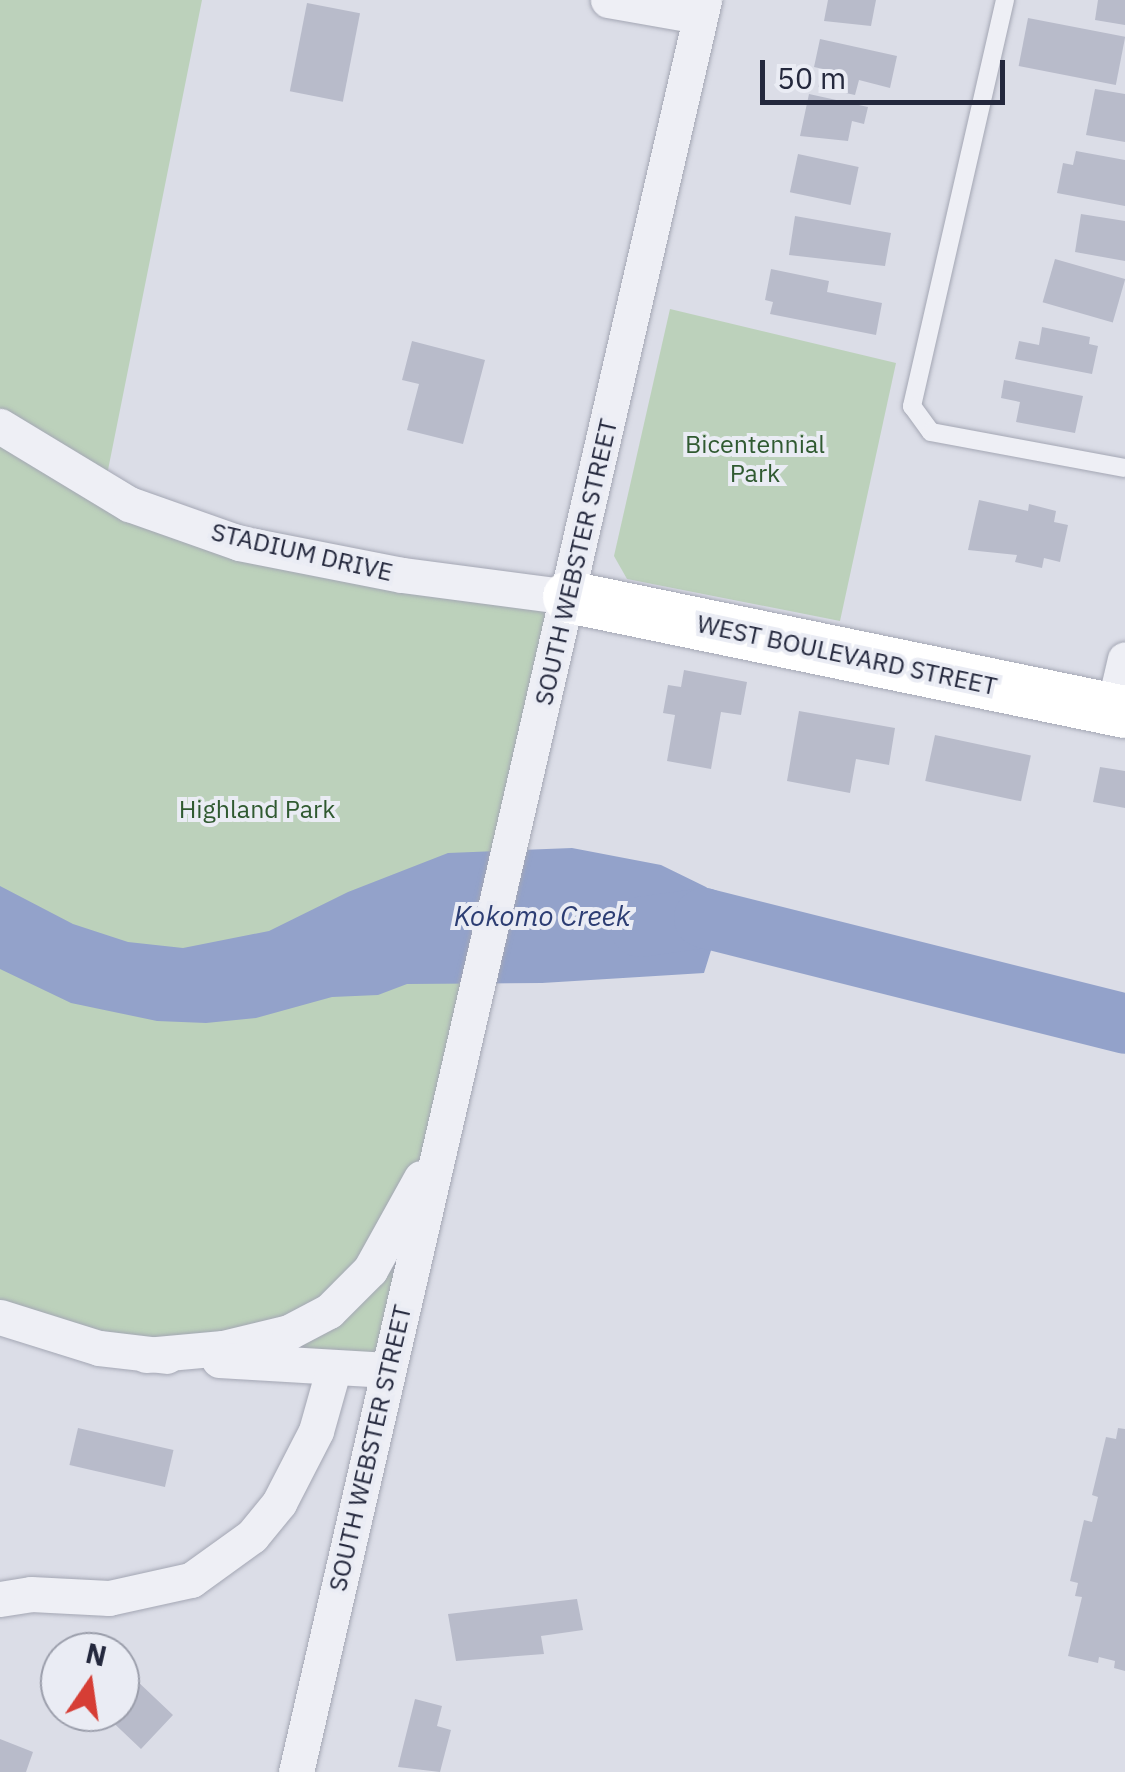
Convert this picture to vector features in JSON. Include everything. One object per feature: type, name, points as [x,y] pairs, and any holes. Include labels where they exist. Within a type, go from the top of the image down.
[{"type":"main road","name":"WEST BOULEVARD STREET","points":[[570,598],[1119,711]]},
{"type":"street","points":[[608,0],[702,8]]},
{"type":"street","name":"SOUTH WEBSTER STREET","points":[[296,1772],[570,598],[702,8]]},
{"type":"street","name":"STADIUM DRIVE","points":[[0,426],[129,504],[239,544],[402,575],[570,598]]},
{"type":"street","points":[[1119,711],[1125,660]]},
{"type":"street","name":"SOUTH WEBSTER STREET","points":[[146,1355],[223,1348],[289,1332],[329,1311],[370,1270],[447,1124]]},
{"type":"street","points":[[0,1317],[100,1348],[146,1355],[388,1370]]},
{"type":"street","points":[[0,1599],[31,1594],[109,1598],[191,1580],[252,1536],[279,1503],[316,1431],[334,1367]]},
{"type":"lane","points":[[1005,0],[912,406],[931,432],[1125,468]]},
{"type":"green space","name":"Highland Park","points":[[0,0],[202,0],[104,490],[129,504],[569,597],[388,1370],[0,1317]]},
{"type":"green space","name":"Bicentennial Park","points":[[670,309],[896,363],[840,621],[627,579],[614,556]]},
{"type":"water","name":"Kokomo Creek","points":[[572,848],[661,865],[706,887],[726,902],[704,973],[542,983],[407,984],[378,995],[332,997],[256,1018],[206,1023],[157,1021],[71,1003],[0,969],[0,886],[73,924],[128,942],[183,948],[269,931],[348,892],[448,853]]},
{"type":"building","points":[[828,0],[876,0],[871,26],[824,21]]},
{"type":"building","points":[[1098,0],[1125,0],[1125,25],[1095,20]]},
{"type":"building","points":[[307,3],[360,13],[343,102],[290,91]]},
{"type":"building","points":[[1028,18],[1125,37],[1116,85],[1019,66]]},
{"type":"building","points":[[820,39],[897,56],[890,88],[859,80],[855,95],[818,87],[823,69],[814,67]]},
{"type":"building","points":[[1095,89],[1125,94],[1125,142],[1086,135]]},
{"type":"building","points":[[809,94],[868,107],[864,124],[852,121],[848,141],[800,136]]},
{"type":"building","points":[[1076,151],[1125,160],[1125,206],[1057,193],[1063,163],[1073,165]]},
{"type":"building","points":[[798,154],[859,167],[851,205],[790,192]]},
{"type":"building","points":[[1081,214],[1125,221],[1125,261],[1075,252]]},
{"type":"building","points":[[795,216],[891,233],[885,266],[789,255]]},
{"type":"building","points":[[1055,259],[1125,279],[1113,322],[1043,302]]},
{"type":"building","points":[[771,269],[829,281],[827,292],[882,303],[876,335],[770,314],[773,302],[765,300]]},
{"type":"building","points":[[1042,327],[1090,337],[1089,344],[1098,346],[1092,374],[1015,359],[1019,341],[1039,345]]},
{"type":"building","points":[[412,341],[485,360],[463,444],[407,430],[419,384],[402,380]]},
{"type":"building","points":[[1004,380],[1083,396],[1075,433],[1016,422],[1020,402],[1001,398]]},
{"type":"building","points":[[979,500],[1028,511],[1029,504],[1056,511],[1054,522],[1068,525],[1060,562],[1044,558],[1042,568],[1015,562],[1017,555],[968,550]]},
{"type":"building","points":[[684,670],[747,682],[741,715],[721,712],[711,769],[667,761],[675,715],[663,713],[668,685],[681,687]]},
{"type":"building","points":[[799,711],[895,728],[889,765],[856,759],[850,793],[787,781]]},
{"type":"building","points":[[935,735],[1031,755],[1021,801],[925,781]]},
{"type":"building","points":[[1100,767],[1125,771],[1125,808],[1093,802]]},
{"type":"building","points":[[78,1428],[173,1450],[165,1487],[69,1465]]},
{"type":"building","points":[[1118,1428],[1125,1429],[1125,1671],[1114,1668],[1115,1661],[1099,1657],[1098,1663],[1068,1656],[1082,1597],[1075,1596],[1078,1583],[1070,1581],[1084,1520],[1092,1522],[1098,1497],[1092,1495],[1106,1437],[1116,1439]]},
{"type":"building","points":[[577,1599],[583,1630],[541,1636],[544,1654],[456,1661],[448,1614]]},
{"type":"building","points":[[140,1684],[173,1715],[141,1749],[123,1732],[140,1732]]},
{"type":"building","points":[[415,1699],[442,1706],[437,1726],[451,1730],[440,1772],[398,1767]]},
{"type":"building","points":[[0,1739],[33,1752],[26,1772],[0,1772]]},
{"type":"waterway","name":"Kokomo Creek","points":[[640,927],[704,918],[1125,1024]]}]
